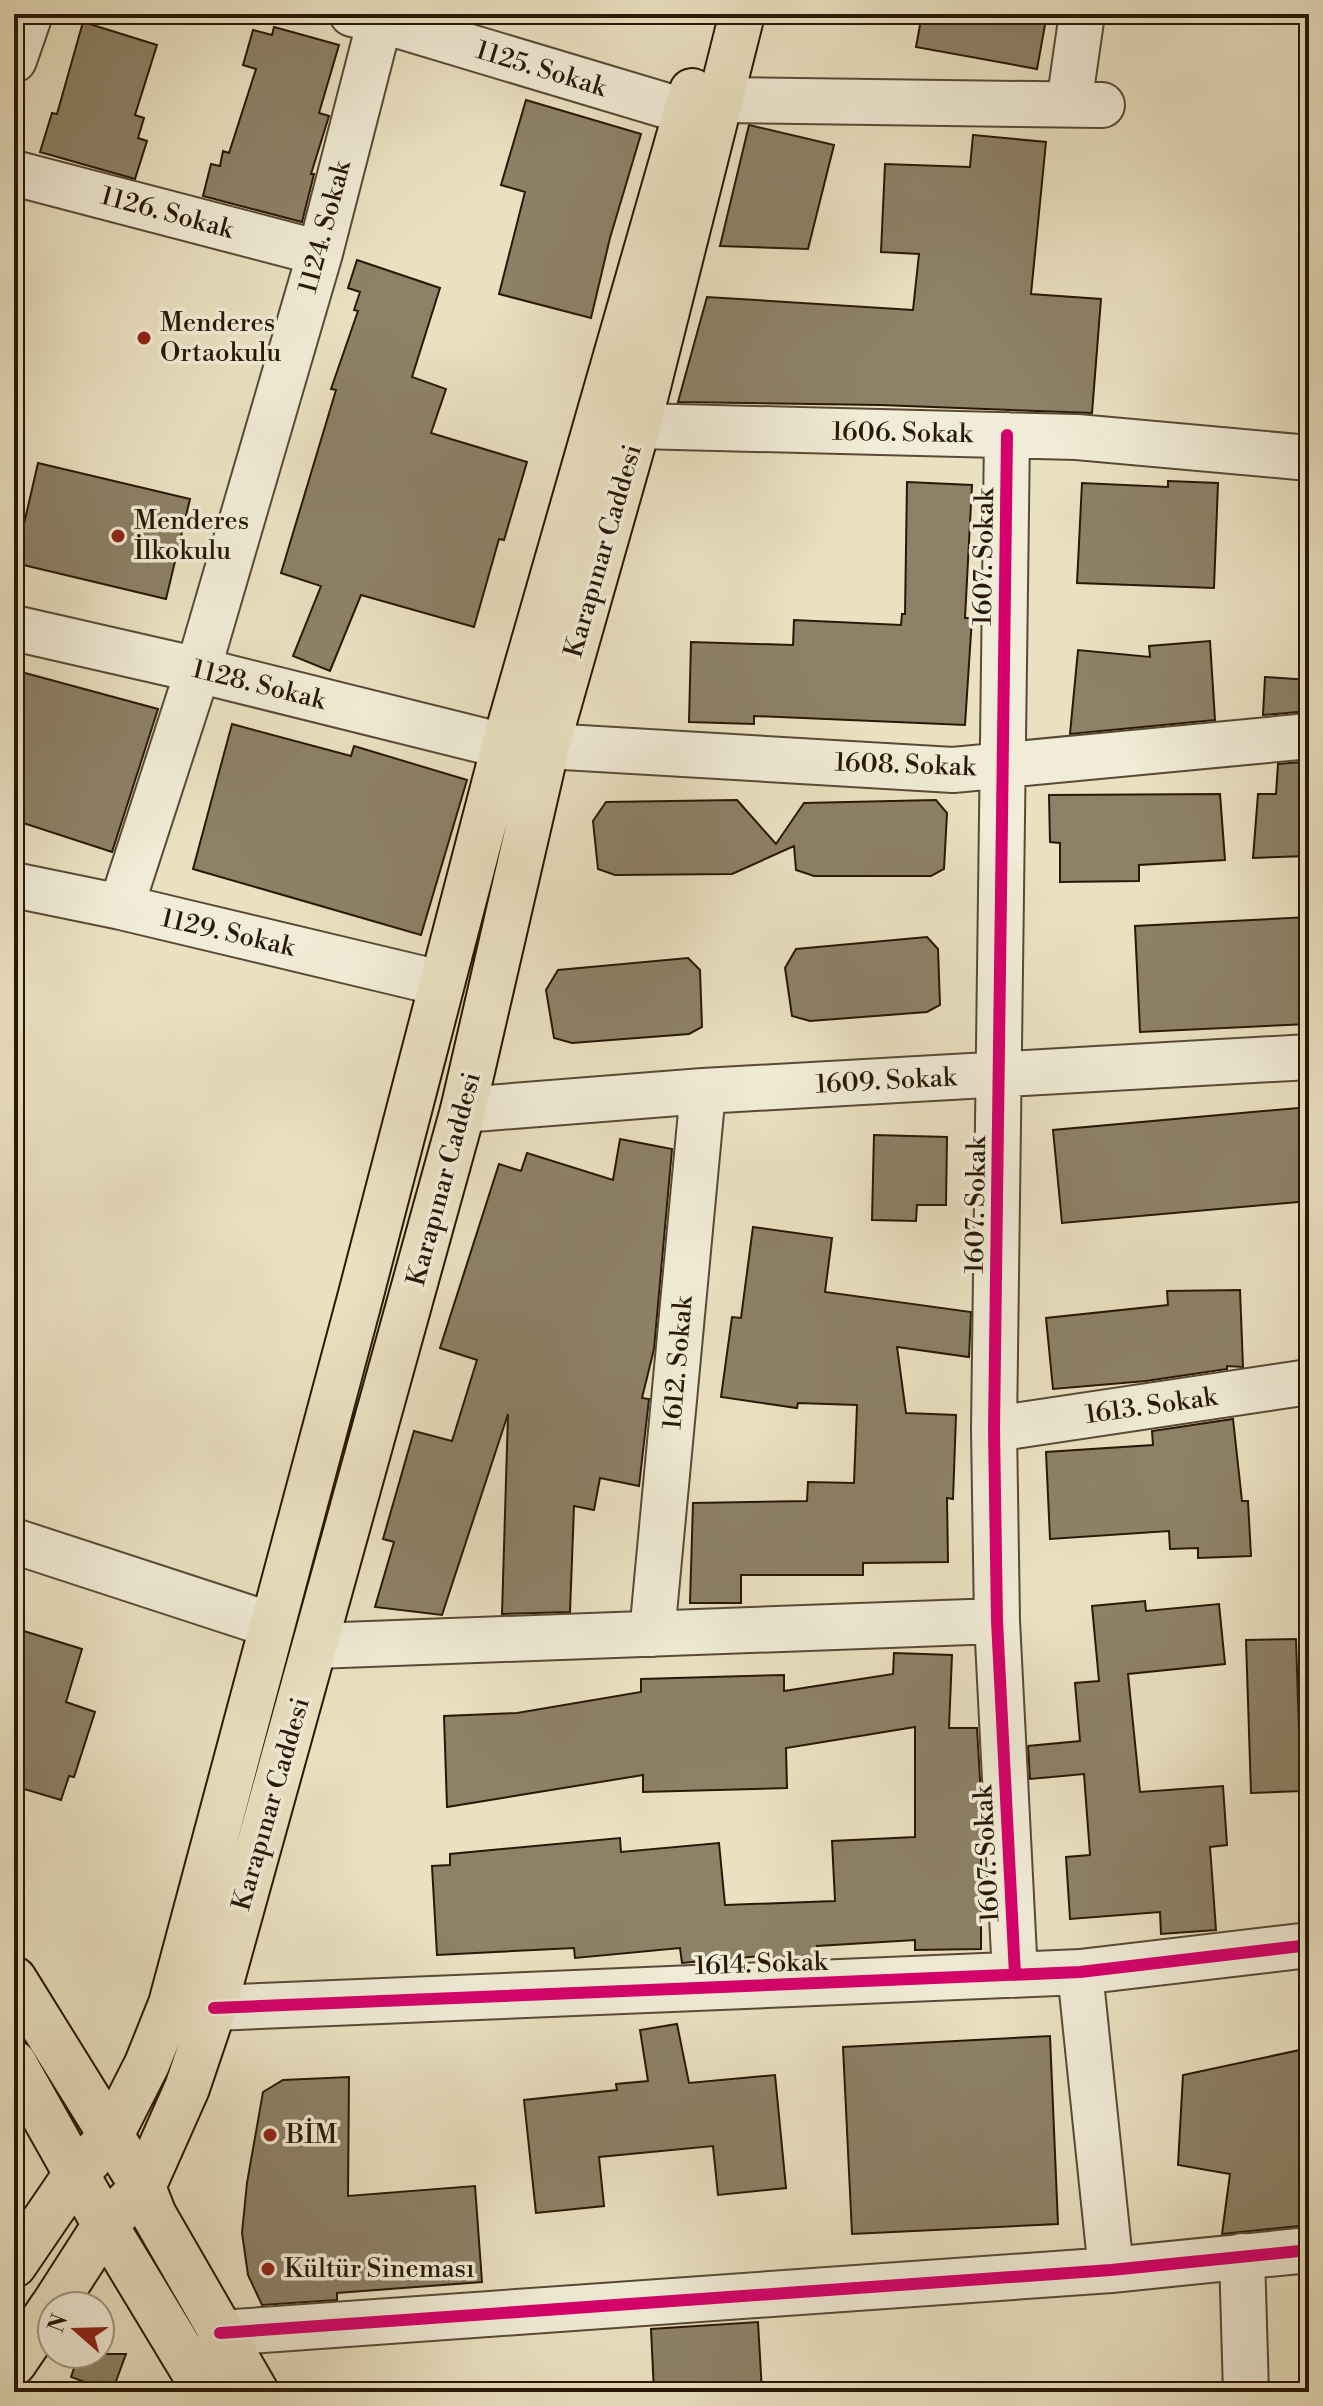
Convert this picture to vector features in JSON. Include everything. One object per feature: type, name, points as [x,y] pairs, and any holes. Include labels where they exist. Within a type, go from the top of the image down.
[{"type":"main road","name":"Karapınar Caddesi","points":[[63,2290],[105,2225],[143,2187],[187,2088],[214,2008],[463,1110],[547,746],[638,426],[703,106],[713,14]]},
{"type":"main road","name":"Karapınar Caddesi","points":[[14,2265],[76,2174],[110,2137],[147,2064],[171,2004],[504,746],[703,106],[742,14]]},
{"type":"main road","points":[[14,1979],[143,2187],[154,2215],[256,2392]]},
{"type":"main road","points":[[14,2063],[199,2386]]},
{"type":"main road","name":"Karapınar Caddesi","points":[[14,2363],[36,2331]]},
{"type":"street","points":[[14,60],[30,14]]},
{"type":"street","name":"1125. Sokak","points":[[369,16],[703,106],[1086,104],[1082,14]]},
{"type":"street","name":"1124. Sokak","points":[[121,907],[198,670],[320,253],[369,16]]},
{"type":"street","name":"1126. Sokak","points":[[14,173],[320,253]]},
{"type":"street","name":"1606. Sokak","points":[[638,426],[1077,437],[1309,458]]},
{"type":"street","name":"1607. Sokak","points":[[1007,435],[994,1429],[997,1621],[1015,1975]]},
{"type":"street","name":"1128. Sokak","points":[[14,628],[504,746]]},
{"type":"street","name":"1608. Sokak","points":[[547,746],[953,770],[1309,736]]},
{"type":"street","name":"1129. Sokak","points":[[14,885],[121,907],[440,983]]},
{"type":"street","name":"1609. Sokak","points":[[463,1110],[703,1091],[1309,1057]]},
{"type":"street","name":"1612. Sokak","points":[[652,1634],[703,1091]]},
{"type":"street","name":"1613. Sokak","points":[[994,1429],[1309,1382]]},
{"type":"street","points":[[14,1541],[271,1625]]},
{"type":"street","points":[[315,1646],[997,1621]]},
{"type":"street","name":"1614. Sokak","points":[[214,2008],[1080,1972],[1309,1945]]},
{"type":"street","points":[[1080,1972],[1111,2270]]},
{"type":"street","points":[[220,2333],[1111,2270],[1309,2250]]},
{"type":"street","points":[[1242,2256],[1246,2392]]},
{"type":"building","points":[[922,14],[1047,14],[1037,69],[916,47]]},
{"type":"building","points":[[83,22],[157,45],[135,115],[144,118],[138,138],[147,141],[135,179],[40,152],[52,113],[57,114]]},
{"type":"building","points":[[274,27],[339,45],[319,113],[329,116],[311,174],[314,174],[302,222],[203,196],[211,164],[220,166],[223,151],[229,153],[256,69],[243,65],[253,30],[272,35]]},
{"type":"building","points":[[526,100],[641,134],[610,238],[591,318],[499,294],[525,192],[501,185]]},
{"type":"building","points":[[749,125],[834,145],[808,249],[720,246]]},
{"type":"building","points":[[973,135],[1046,142],[1031,294],[1101,299],[1092,413],[678,402],[707,297],[913,310],[919,254],[881,252],[885,164],[970,167]]},
{"type":"building","points":[[357,260],[440,288],[412,377],[446,389],[431,433],[527,462],[504,540],[499,539],[474,627],[361,595],[330,671],[293,656],[321,586],[281,573],[336,390],[331,389],[358,311],[354,310],[360,292],[348,288]]},
{"type":"building","points":[[38,463],[190,499],[166,599],[15,563]]},
{"type":"building","points":[[1168,481],[1218,483],[1214,588],[1077,583],[1082,483],[1168,487]]},
{"type":"building","points":[[907,482],[972,485],[965,618],[972,618],[965,725],[754,716],[754,724],[689,722],[691,642],[793,645],[794,620],[901,625],[902,614],[905,614]]},
{"type":"building","points":[[1210,641],[1215,720],[1070,734],[1078,650],[1150,657],[1149,646]]},
{"type":"building","points":[[14,670],[158,709],[112,852],[14,820]]},
{"type":"building","points":[[1265,677],[1309,680],[1309,711],[1263,715]]},
{"type":"building","points":[[232,724],[351,756],[354,746],[467,780],[421,935],[193,869]]},
{"type":"building","points":[[1302,762],[1307,856],[1253,858],[1258,794],[1276,794],[1278,764]]},
{"type":"building","points":[[1220,794],[1225,860],[1139,865],[1139,881],[1060,882],[1060,843],[1050,842],[1049,795]]},
{"type":"building","points":[[737,800],[776,844],[804,803],[936,800],[947,813],[944,869],[931,876],[814,876],[796,870],[794,846],[732,874],[615,875],[598,869],[593,821],[606,802]]},
{"type":"building","points":[[1309,917],[1309,1024],[1140,1032],[1135,926]]},
{"type":"building","points":[[927,937],[938,949],[940,1005],[927,1012],[810,1021],[792,1016],[785,968],[796,949]]},
{"type":"building","points":[[688,958],[700,970],[702,1027],[689,1034],[572,1043],[554,1038],[546,990],[558,970]]},
{"type":"building","points":[[1309,1107],[1309,1201],[1062,1223],[1053,1130]]},
{"type":"building","points":[[874,1135],[947,1137],[946,1205],[917,1205],[916,1221],[872,1220]]},
{"type":"building","points":[[620,1139],[672,1149],[654,1349],[642,1398],[649,1399],[639,1486],[600,1478],[594,1510],[574,1506],[570,1612],[502,1614],[508,1414],[442,1615],[375,1607],[394,1542],[383,1539],[414,1431],[452,1441],[477,1360],[440,1348],[499,1164],[521,1171],[527,1153],[613,1180]]},
{"type":"building","points":[[753,1227],[832,1238],[825,1292],[971,1312],[969,1357],[897,1347],[906,1413],[956,1415],[953,1499],[947,1498],[948,1562],[863,1563],[863,1575],[741,1575],[741,1603],[690,1603],[693,1503],[807,1501],[808,1482],[854,1483],[857,1405],[798,1403],[797,1408],[721,1397],[732,1317],[741,1318]]},
{"type":"building","points":[[1240,1290],[1243,1367],[1227,1366],[1227,1369],[1146,1381],[1053,1389],[1046,1318],[1168,1305],[1167,1291]]},
{"type":"building","points":[[1233,1419],[1242,1501],[1248,1501],[1251,1556],[1198,1558],[1198,1548],[1170,1549],[1169,1531],[1050,1539],[1046,1452],[1153,1445],[1152,1431]]},
{"type":"building","points":[[1145,1601],[1146,1611],[1219,1604],[1225,1664],[1128,1674],[1140,1792],[1223,1786],[1227,1845],[1210,1847],[1216,1930],[1161,1934],[1160,1912],[1070,1919],[1066,1857],[1090,1855],[1084,1774],[1030,1779],[1028,1746],[1080,1741],[1075,1683],[1099,1681],[1092,1606]]},
{"type":"building","points":[[14,1628],[82,1649],[66,1702],[95,1712],[74,1777],[69,1776],[61,1800],[14,1786]]},
{"type":"building","points":[[1296,1639],[1301,1791],[1251,1793],[1246,1640]]},
{"type":"building","points":[[894,1653],[952,1655],[949,1728],[977,1728],[981,1796],[981,1949],[915,1950],[915,1940],[817,1946],[818,1956],[761,1956],[682,1963],[680,1948],[575,1958],[574,1948],[437,1955],[432,1866],[450,1865],[450,1854],[620,1838],[621,1852],[719,1843],[725,1905],[835,1901],[832,1841],[915,1837],[915,1727],[786,1748],[787,1788],[643,1792],[643,1775],[447,1807],[444,1716],[517,1713],[641,1692],[641,1679],[784,1675],[784,1691],[893,1674]]},
{"type":"building","points":[[677,2024],[689,2083],[775,2075],[786,2188],[718,2195],[713,2146],[599,2157],[604,2206],[536,2213],[524,2100],[617,2090],[616,2084],[648,2081],[640,2030]]},
{"type":"building","points":[[1050,2036],[1058,2224],[852,2234],[843,2047]]},
{"type":"building","points":[[1309,2048],[1309,2225],[1222,2234],[1230,2174],[1178,2165],[1183,2075]]},
{"type":"building","points":[[349,2077],[348,2196],[475,2186],[482,2282],[337,2293],[337,2300],[262,2305],[248,2275],[242,2233],[247,2183],[263,2092],[283,2080]]},
{"type":"building","points":[[758,2322],[762,2392],[654,2392],[651,2329]]},
{"type":"building","points":[[116,2354],[126,2354],[112,2392],[71,2377],[73,2370],[116,2370]]},
{"type":"cycle path","points":[[1007,435],[994,1429],[997,1621],[1015,1975]]},
{"type":"cycle path","points":[[214,2008],[1080,1972],[1309,1945]]},
{"type":"cycle path","points":[[220,2333],[1111,2270],[1309,2250]]},
{"type":"place","name":"Menderes Ortaokulu","points":[[144,338]]},
{"type":"place","name":"Menderes İlkokulu","points":[[118,536]]},
{"type":"place","name":"BİM","points":[[270,2135]]},
{"type":"place","name":"Kültür Sineması","points":[[268,2269]]}]
